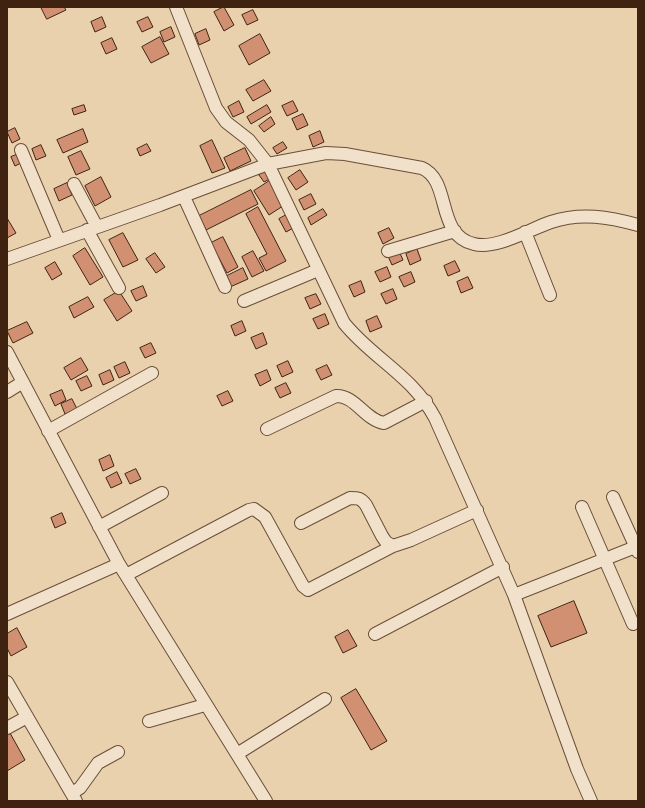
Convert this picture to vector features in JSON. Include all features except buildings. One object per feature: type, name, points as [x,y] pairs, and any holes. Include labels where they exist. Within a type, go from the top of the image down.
[{"type":"street","points":[[176,7],[220,116],[249,140],[268,164],[334,305],[347,328],[414,387],[426,401],[503,567],[577,769],[591,801]]},
{"type":"street","points":[[21,150],[59,240]]},
{"type":"street","points":[[7,259],[184,196],[268,164],[326,152],[345,154],[429,170],[436,180],[445,215],[461,238],[473,244],[487,246],[552,222],[573,217],[593,215],[614,218],[638,225]]},
{"type":"street","points":[[74,184],[119,288]]},
{"type":"street","points":[[184,196],[225,287]]},
{"type":"street","points":[[388,251],[455,231]]},
{"type":"street","points":[[525,232],[550,295]]},
{"type":"street","points":[[244,301],[318,270]]},
{"type":"street","points":[[7,352],[119,564],[205,705],[266,801]]},
{"type":"street","points":[[48,431],[152,373]]},
{"type":"street","points":[[7,392],[23,382]]},
{"type":"street","points":[[267,429],[336,396],[345,397],[374,420],[384,423],[426,401]]},
{"type":"street","points":[[99,527],[162,493]]},
{"type":"street","points":[[514,594],[637,548],[613,497]]},
{"type":"street","points":[[301,523],[350,498],[362,499],[386,542],[393,546]]},
{"type":"street","points":[[582,507],[633,624]]},
{"type":"street","points":[[126,575],[249,510],[254,509],[265,517],[303,586],[308,590],[393,546],[411,540],[477,510]]},
{"type":"street","points":[[7,614],[119,564]]},
{"type":"street","points":[[375,634],[503,567]]},
{"type":"street","points":[[7,682],[74,797],[98,763],[118,752]]},
{"type":"street","points":[[237,754],[324,699]]},
{"type":"street","points":[[149,721],[205,705]]},
{"type":"street","points":[[7,728],[27,717]]}]
